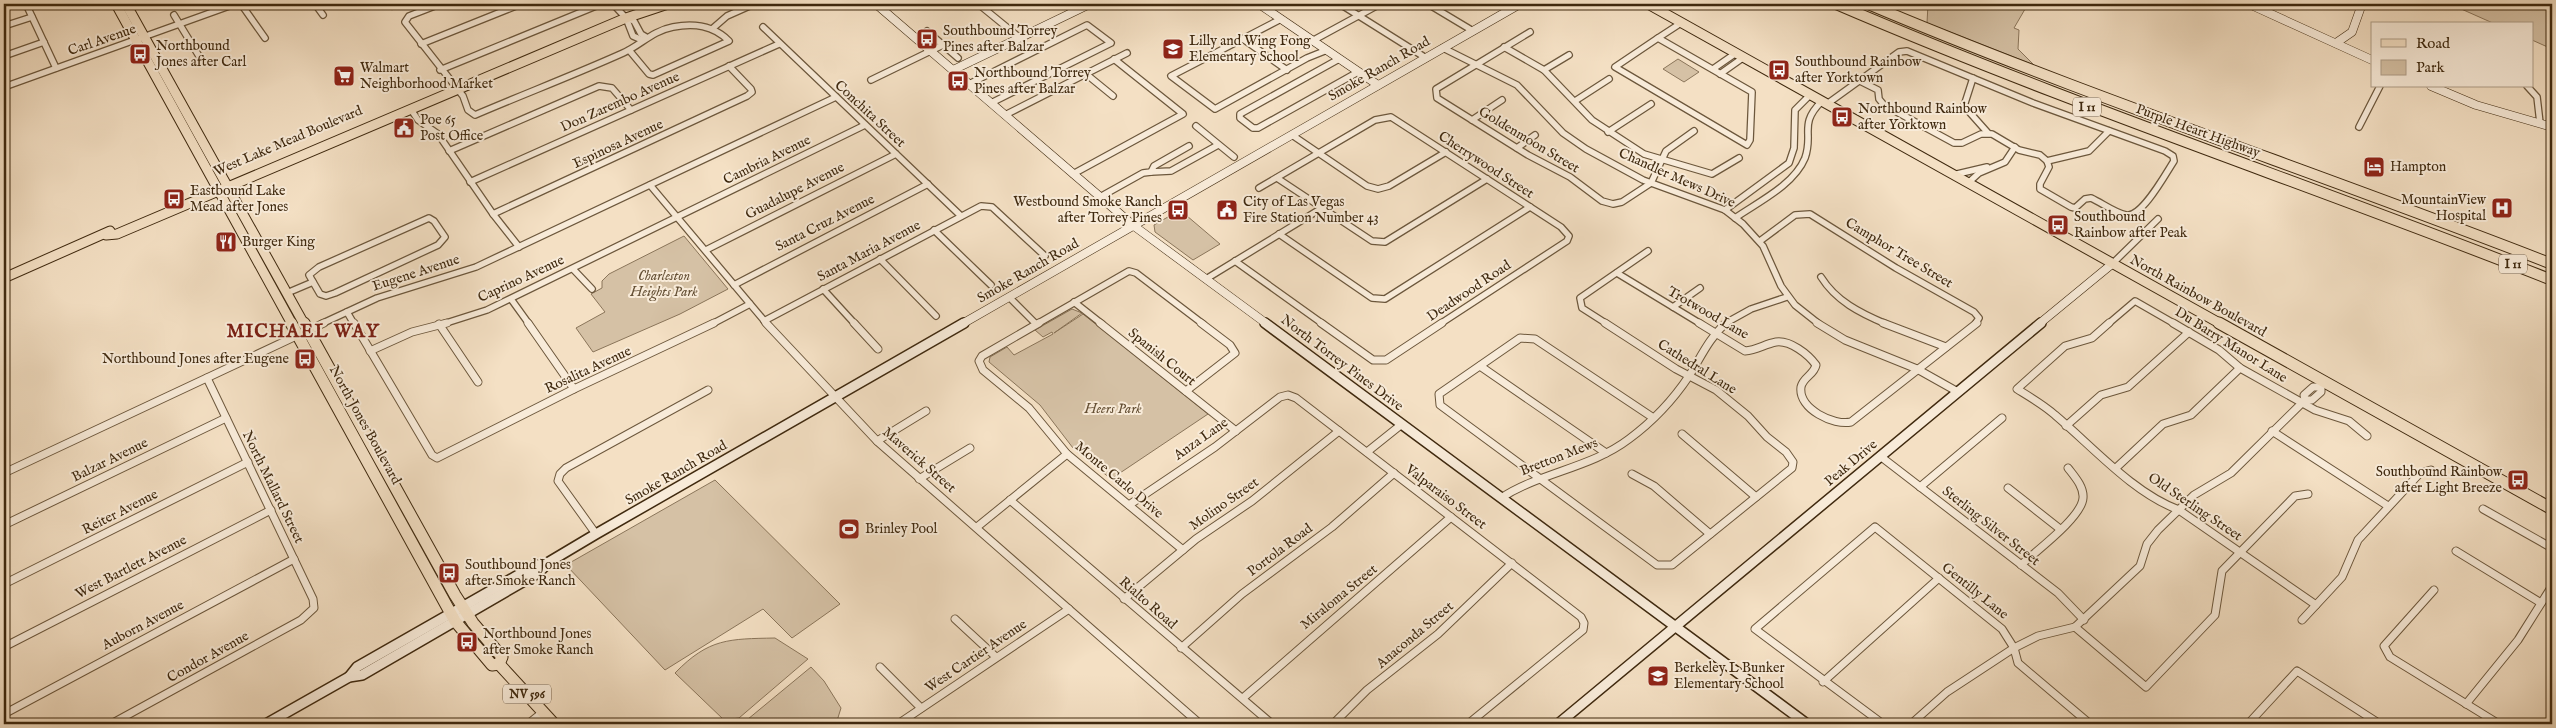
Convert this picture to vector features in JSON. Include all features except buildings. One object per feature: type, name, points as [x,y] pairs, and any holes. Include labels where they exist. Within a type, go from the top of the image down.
[{"type":"highway","name":"Purple Heart Highway","points":[[1836,4],[1916,40],[2033,87],[2474,249],[2552,280]]},
{"type":"highway","name":"Purple Heart Highway","points":[[1868,4],[2032,72],[2303,169],[2552,264]]},
{"type":"highway","points":[[2303,169],[2337,178],[2552,258]]},
{"type":"highway","points":[[2474,249],[2552,288]]},
{"type":"main road","name":"North Jones Boulevard","points":[[116,4],[141,39],[193,123],[264,274],[453,617],[492,665],[499,664]]},
{"type":"main road","name":"North Jones Boulevard","points":[[126,4],[175,110],[275,270],[465,610],[502,657],[499,664]]},
{"type":"main road","name":"West Lake Mead Boulevard","points":[[626,18],[632,12],[652,4]]},
{"type":"main road","name":"West Lake Mead Boulevard","points":[[223,186],[318,150],[387,114],[434,94],[475,84],[483,78],[626,18],[638,16],[668,4]]},
{"type":"main road","name":"North Torrey Pines Drive","points":[[876,4],[1134,226],[1807,724]]},
{"type":"main road","points":[[953,70],[1090,4]]},
{"type":"main road","points":[[1259,4],[1378,85]]},
{"type":"main road","name":"Smoke Ranch Road","points":[[266,724],[349,677],[362,674],[465,610],[538,573],[549,562],[596,534],[1520,4]]},
{"type":"main road","name":"North Rainbow Boulevard","points":[[1648,4],[1953,174],[2322,385],[2552,510]]},
{"type":"main road","points":[[2249,4],[2371,60]]},
{"type":"main road","points":[[2336,43],[2344,41],[2358,23],[2357,18],[2362,4]]},
{"type":"main road","points":[[2436,88],[2476,105],[2552,127]]},
{"type":"main road","name":"West Lake Mead Boulevard","points":[[4,278],[106,235],[118,234],[223,186],[358,130],[412,111],[456,89]]},
{"type":"main road","points":[[412,111],[415,105],[434,94]]},
{"type":"main road","points":[[167,95],[172,97],[178,106],[185,109]]},
{"type":"main road","points":[[175,110],[181,110],[188,121],[193,123]]},
{"type":"main road","name":"Peak Drive","points":[[1558,724],[2112,264]]},
{"type":"main road","points":[[264,274],[275,270]]},
{"type":"main road","points":[[403,526],[414,521]]},
{"type":"main road","name":"North Jones Boulevard","points":[[499,664],[554,724]]},
{"type":"street","points":[[26,4],[56,68]]},
{"type":"street","name":"Carl Avenue","points":[[4,87],[235,4]]},
{"type":"street","points":[[242,4],[265,38]]},
{"type":"street","points":[[315,4],[323,15]]},
{"type":"street","points":[[440,4],[406,19],[405,22],[456,89],[468,110],[475,115],[629,50],[644,38],[661,30],[682,25],[712,29],[729,41],[653,75],[629,50]]},
{"type":"street","points":[[421,44],[521,4]]},
{"type":"street","points":[[440,70],[601,4]]},
{"type":"street","points":[[613,4],[626,18],[633,36],[644,38]]},
{"type":"street","points":[[712,29],[727,16],[754,4]]},
{"type":"street","points":[[1064,4],[1074,11]]},
{"type":"street","points":[[1340,4],[1426,58]]},
{"type":"street","points":[[1312,41],[1380,4]]},
{"type":"street","points":[[1428,4],[1473,31]]},
{"type":"street","points":[[982,7],[1020,38]]},
{"type":"street","points":[[174,15],[202,61]]},
{"type":"street","points":[[4,26],[32,17]]},
{"type":"street","points":[[1281,19],[1171,76],[1214,109],[1327,50]]},
{"type":"street","points":[[1658,38],[1752,92],[1750,140],[1747,145],[1615,67],[1658,38],[1681,23]]},
{"type":"street","points":[[969,84],[1087,25],[1111,43],[991,103]]},
{"type":"street","name":"Conchita Street","points":[[763,28],[961,216]]},
{"type":"street","points":[[927,31],[958,58]]},
{"type":"street","points":[[1475,64],[1530,32]]},
{"type":"street","points":[[1243,39],[1287,70]]},
{"type":"street","points":[[4,56],[44,42]]},
{"type":"street","name":"Don Zarembo Avenue","points":[[470,182],[779,44]]},
{"type":"street","points":[[871,80],[943,45]]},
{"type":"street","points":[[1504,47],[1544,70],[1608,132],[1644,154],[1712,174],[1739,158]]},
{"type":"street","name":"Chandler Mews Drive","points":[[1443,48],[1497,73],[1517,85],[1574,141],[1631,174],[1725,210],[1760,242],[1770,256],[1787,298],[1826,329],[1845,340],[1917,369],[1958,392]]},
{"type":"street","points":[[1735,218],[1799,168],[1806,153],[1806,120],[1812,109],[1860,81],[1903,50],[1973,78],[2033,103],[2165,151],[2174,158],[2144,206],[2134,215],[2126,215],[2091,198],[2085,199],[2075,208],[2071,207],[2045,193],[2039,187],[2049,167],[2047,161],[2035,153],[2015,147],[1988,133],[1964,106],[1973,78]]},
{"type":"street","points":[[1006,115],[1127,53]]},
{"type":"street","points":[[1713,70],[1740,55]]},
{"type":"street","points":[[1720,74],[1740,55]]},
{"type":"street","points":[[1544,70],[1569,56]]},
{"type":"street","points":[[1073,174],[1183,114],[1114,59]]},
{"type":"street","points":[[1339,59],[1240,114],[1240,118],[1253,128],[1258,128],[1358,72]]},
{"type":"street","name":"Goldenmoon Street","points":[[1475,64],[1436,89],[1435,94],[1437,98],[1517,148],[1570,177],[1602,200],[1613,204],[1622,202],[1651,182]]},
{"type":"street","name":"Espinosa Avenue","points":[[492,214],[739,100],[752,92],[752,89],[729,66]]},
{"type":"street","points":[[1086,74],[1113,96]]},
{"type":"street","points":[[1575,101],[1609,79]]},
{"type":"street","points":[[1860,81],[1878,90],[1879,99],[1884,105],[1954,143],[1962,144],[1981,134],[1988,133]]},
{"type":"street","points":[[449,151],[604,85],[612,88],[631,110]]},
{"type":"street","points":[[2359,126],[2379,88]]},
{"type":"street","points":[[2529,88],[2536,92],[2538,97],[2540,123]]},
{"type":"street","points":[[1725,210],[1789,163],[1794,148],[1796,110],[1810,95]]},
{"type":"street","name":"Eugene Avenue","points":[[4,472],[396,290],[476,267],[836,97]]},
{"type":"street","points":[[1472,120],[1502,100]]},
{"type":"street","points":[[1608,132],[1651,104]]},
{"type":"street","points":[[412,111],[418,120],[438,134],[492,214],[520,247]]},
{"type":"street","name":"Cherrywood Street","points":[[1318,154],[1375,120],[1387,117],[1394,119],[1561,227],[1569,236]]},
{"type":"street","name":"Cambria Avenue","points":[[678,216],[865,125]]},
{"type":"street","points":[[1196,126],[1234,157]]},
{"type":"street","points":[[1651,182],[1670,146],[1694,131]]},
{"type":"street","points":[[2047,161],[2089,150],[2109,131]]},
{"type":"street","points":[[1292,135],[1367,186],[1378,189],[1389,186],[1446,152]]},
{"type":"street","points":[[1517,148],[1535,135]]},
{"type":"street","points":[[1100,197],[1143,173],[1171,171],[1218,145]]},
{"type":"street","points":[[1151,172],[1154,166],[1189,146]]},
{"type":"street","points":[[1968,183],[1978,173],[2005,162],[2015,147]]},
{"type":"street","name":"Guadalupe Avenue","points":[[706,250],[896,154]]},
{"type":"street","points":[[1260,188],[1318,154]]},
{"type":"street","points":[[1953,174],[1972,169],[1998,166]]},
{"type":"street","points":[[1277,178],[1378,243],[1385,242],[1488,179]]},
{"type":"street","name":"Santa Cruz Avenue","points":[[734,285],[928,184]]},
{"type":"street","name":"Maverick Street","points":[[650,185],[678,216],[764,321],[876,441],[977,527],[1200,724]]},
{"type":"street","name":"Santa Maria Avenue","points":[[764,321],[934,230],[987,205],[992,207],[1045,256]]},
{"type":"street","points":[[1279,234],[1372,298],[1379,300],[1386,299],[1530,207]]},
{"type":"street","points":[[1206,279],[1322,208]]},
{"type":"street","name":"Camphor Tree Street","points":[[1760,242],[1795,215],[1805,213],[1816,218],[1896,268],[1974,312],[1979,318],[1977,323],[1946,347]]},
{"type":"street","name":"Caprino Avenue","points":[[370,351],[412,332],[471,317],[678,216]]},
{"type":"street","points":[[429,218],[434,221],[445,237],[444,241],[326,296],[320,294],[310,275],[319,267],[429,218]]},
{"type":"street","name":"Peak Drive","points":[[2112,264],[2158,219]]},
{"type":"street","points":[[934,230],[991,285]]},
{"type":"street","name":"Deadwood Road","points":[[1379,362],[1386,360],[1551,252],[1567,241],[1569,236]]},
{"type":"street","points":[[1617,273],[1648,251]]},
{"type":"street","points":[[880,259],[936,316]]},
{"type":"street","points":[[1235,261],[1373,360],[1379,362]]},
{"type":"street","points":[[573,268],[583,282],[592,289]]},
{"type":"street","points":[[1009,297],[1036,324],[1129,271],[1136,273],[1230,345],[1235,353],[1186,391]]},
{"type":"street","name":"Cathedral Lane","points":[[1617,273],[1580,298],[1579,303],[1582,308],[1689,376],[1716,390],[1748,416],[1767,437],[1786,452],[1793,462],[1792,468],[1756,498]]},
{"type":"street","name":"Trotwood Lane","points":[[1617,273],[1745,351],[1756,351],[1777,340],[1787,342],[1809,357],[1816,365],[1815,370],[1803,381],[1802,396],[1807,404],[1829,421],[1842,425],[1851,422],[1917,369]]},
{"type":"street","points":[[1821,277],[1825,288],[1860,313],[1946,347]]},
{"type":"street","points":[[288,293],[313,282]]},
{"type":"street","points":[[1673,307],[1700,288]]},
{"type":"street","points":[[823,289],[878,349]]},
{"type":"street","points":[[511,298],[574,389]]},
{"type":"street","points":[[1689,376],[1715,333],[1736,316],[1787,298]]},
{"type":"street","name":"Du Barry Manor Lane","points":[[2017,389],[2065,346],[2092,338],[2135,301],[2219,350],[2240,368],[2304,401],[2315,410],[2349,421],[2367,436]]},
{"type":"street","name":"Spanish Court","points":[[1074,302],[1236,431]]},
{"type":"street","name":"Rosalita Avenue","points":[[370,351],[432,456],[437,458],[574,389],[688,337],[750,304]]},
{"type":"street","points":[[347,312],[370,351]]},
{"type":"street","points":[[439,324],[478,382]]},
{"type":"street","name":"Monte Carlo Drive","points":[[1036,324],[982,356],[980,361],[983,370],[1029,408],[1067,454],[1183,550]]},
{"type":"street","points":[[2066,426],[2101,395],[2128,387],[2189,332]]},
{"type":"street","points":[[1652,417],[1535,339],[1528,337],[1520,338],[1440,394],[1438,400],[1440,405],[1538,479],[1657,565],[1664,567],[1672,565],[1756,498],[1682,434]]},
{"type":"street","points":[[1917,369],[1946,347]]},
{"type":"street","points":[[1480,366],[1606,453]]},
{"type":"street","points":[[2117,467],[2163,424],[2191,415],[2240,368]]},
{"type":"street","name":"Bretton Mews","points":[[1501,498],[1514,488],[1584,464],[1627,440],[1677,393],[1689,376]]},
{"type":"street","name":"North Mallard Street","points":[[207,378],[313,599],[314,608]]},
{"type":"street","points":[[1911,724],[1947,692],[2014,648],[2038,636],[2076,628],[2140,566],[2147,544],[2178,510],[2209,484],[2223,479],[2231,473],[2304,401],[2312,400],[2321,392],[2322,385]]},
{"type":"street","name":"Old Sterling Street","points":[[2017,389],[2066,426],[2088,446],[2117,467],[2160,503],[2178,510],[2316,605]]},
{"type":"street","points":[[596,534],[558,481],[560,474],[566,468],[708,390]]},
{"type":"street","name":"Anza Lane","points":[[1129,505],[1236,431],[1280,397],[1288,395]]},
{"type":"street","name":"Valparaiso Street","points":[[1288,395],[1296,398],[1394,472],[1581,617],[1584,623],[1583,630],[1468,724]]},
{"type":"street","points":[[876,441],[926,412]]},
{"type":"street","name":"Balzar Avenue","points":[[4,525],[226,418]]},
{"type":"street","points":[[1920,487],[2002,418]]},
{"type":"street","points":[[1367,452],[1402,424]]},
{"type":"street","name":"Molino Street","points":[[1124,599],[1183,550],[1283,477],[1339,431]]},
{"type":"street","points":[[2272,431],[2388,506]]},
{"type":"street","points":[[919,479],[970,448]]},
{"type":"street","points":[[977,527],[1067,454]]},
{"type":"street","name":"Sterling Silver Street","points":[[1880,456],[2067,601],[2072,610],[2084,620]]},
{"type":"street","name":"Reiter Avenue","points":[[4,584],[248,462]]},
{"type":"street","points":[[2021,565],[2079,512],[2085,497],[2083,488],[2068,468]]},
{"type":"street","points":[[2302,620],[2342,577],[2358,540],[2420,472],[2432,470]]},
{"type":"street","name":"Portola Road","points":[[1181,648],[1242,594],[1332,526],[1394,472]]},
{"type":"street","points":[[1632,474],[1654,486],[1710,534]]},
{"type":"street","points":[[2008,488],[2060,529]]},
{"type":"street","points":[[2076,628],[2146,687],[2215,615],[2222,571],[2295,496],[2308,494]]},
{"type":"street","name":"Rialto Road","points":[[1010,500],[1272,724]]},
{"type":"street","points":[[2483,509],[2552,548]]},
{"type":"street","name":"West Bartlett Avenue","points":[[5,646],[270,510]]},
{"type":"street","name":"Miraloma Street","points":[[1243,698],[1286,657],[1379,582],[1451,517]]},
{"type":"street","name":"Gentilly Lane","points":[[1823,682],[1755,629],[1875,527],[2002,629],[2014,648],[2018,663],[2090,724]]},
{"type":"street","points":[[2456,551],[2541,603]]},
{"type":"street","name":"Auborn Avenue","points":[[4,714],[294,559]]},
{"type":"street","name":"Anaconda Street","points":[[1333,724],[1368,690],[1438,634],[1512,563]]},
{"type":"street","points":[[1883,724],[1823,682],[1939,578]]},
{"type":"street","points":[[2466,704],[2518,640],[2552,586]]},
{"type":"street","points":[[2434,590],[2384,646],[2386,651],[2390,657],[2499,724]]},
{"type":"street","name":"Condor Avenue","points":[[111,724],[301,620],[314,608]]},
{"type":"street","name":"West Cartier Avenue","points":[[898,724],[1068,609]]},
{"type":"street","points":[[955,619],[996,657]]},
{"type":"street","points":[[4,636],[5,646]]},
{"type":"street","points":[[880,667],[921,708]]},
{"type":"street","points":[[2248,724],[2297,671],[2380,724]]},
{"type":"street","points":[[528,724],[543,712]]},
{"type":"green space","points":[[1928,4],[2028,4],[2014,28],[2019,30],[2018,49],[2034,65],[1927,23]]},
{"type":"green space","points":[[2450,4],[2552,4],[2552,49],[2534,41],[2534,22],[2490,22]]},
{"type":"green space","points":[[1678,59],[1699,72],[1684,82],[1663,69]]},
{"type":"green space","points":[[1180,210],[1220,244],[1193,260],[1155,232],[1154,225]]},
{"type":"green space","name":"Charleston Heights Park","points":[[684,236],[728,289],[680,314],[593,352],[576,328],[605,312],[591,294],[602,288],[602,281],[609,274]]},
{"type":"green space","name":"Heers Park","points":[[1072,309],[1082,313],[1054,333],[1083,314],[1208,414],[1111,479],[1073,448],[1040,405],[989,362],[990,357],[1007,347],[1014,355],[1053,334],[1052,332],[1043,337],[1035,330]]},
{"type":"green space","points":[[715,480],[840,604],[792,638],[763,609],[665,670],[566,565]]},
{"type":"green space","points":[[775,638],[808,659],[739,718],[724,720],[675,673],[687,661],[709,647],[732,640]]},
{"type":"green space","points":[[811,667],[824,681],[841,708],[836,724],[742,724]]},
{"type":"place","name":"Southbound Torrey Pines after Balzar","points":[[927,39]]},
{"type":"place","name":"Lilly and Wing Fong Elementary School","points":[[1173,49]]},
{"type":"place","name":"Northbound Jones after Carl","points":[[140,54]]},
{"type":"place","name":"Southbound Rainbow after Yorktown","points":[[1779,70]]},
{"type":"place","name":"Walmart Neighborhood Market","points":[[344,76]]},
{"type":"place","name":"Northbound Torrey Pines after Balzar","points":[[958,81]]},
{"type":"place","name":"Northbound Rainbow after Yorktown","points":[[1842,117]]},
{"type":"place","name":"Poe 65 Post Office","points":[[404,128]]},
{"type":"place","name":"Hampton","points":[[2374,167]]},
{"type":"place","name":"Eastbound Lake Mead after Jones","points":[[174,199]]},
{"type":"place","name":"MountainView Hospital","points":[[2502,208]]},
{"type":"place","name":"Westbound Smoke Ranch after Torrey Pines","points":[[1178,210]]},
{"type":"place","name":"City of Las Vegas Fire Station Number 43","points":[[1227,210]]},
{"type":"place","name":"Southbound Rainbow after Peak","points":[[2058,225]]},
{"type":"place","name":"Burger King","points":[[226,242]]},
{"type":"place","name":"Northbound Jones after Eugene","points":[[305,359]]},
{"type":"place","name":"Southbound Rainbow after Light Breeze","points":[[2518,480]]},
{"type":"place","name":"Brinley Pool","points":[[849,529]]},
{"type":"place","name":"Southbound Jones after Smoke Ranch","points":[[449,573]]},
{"type":"place","name":"Northbound Jones after Smoke Ranch","points":[[467,642]]},
{"type":"place","name":"Berkeley L Bunker Elementary School","points":[[1658,676]]},
{"type":"district","name":"MICHAEL WAY","points":[[303,332]]}]
